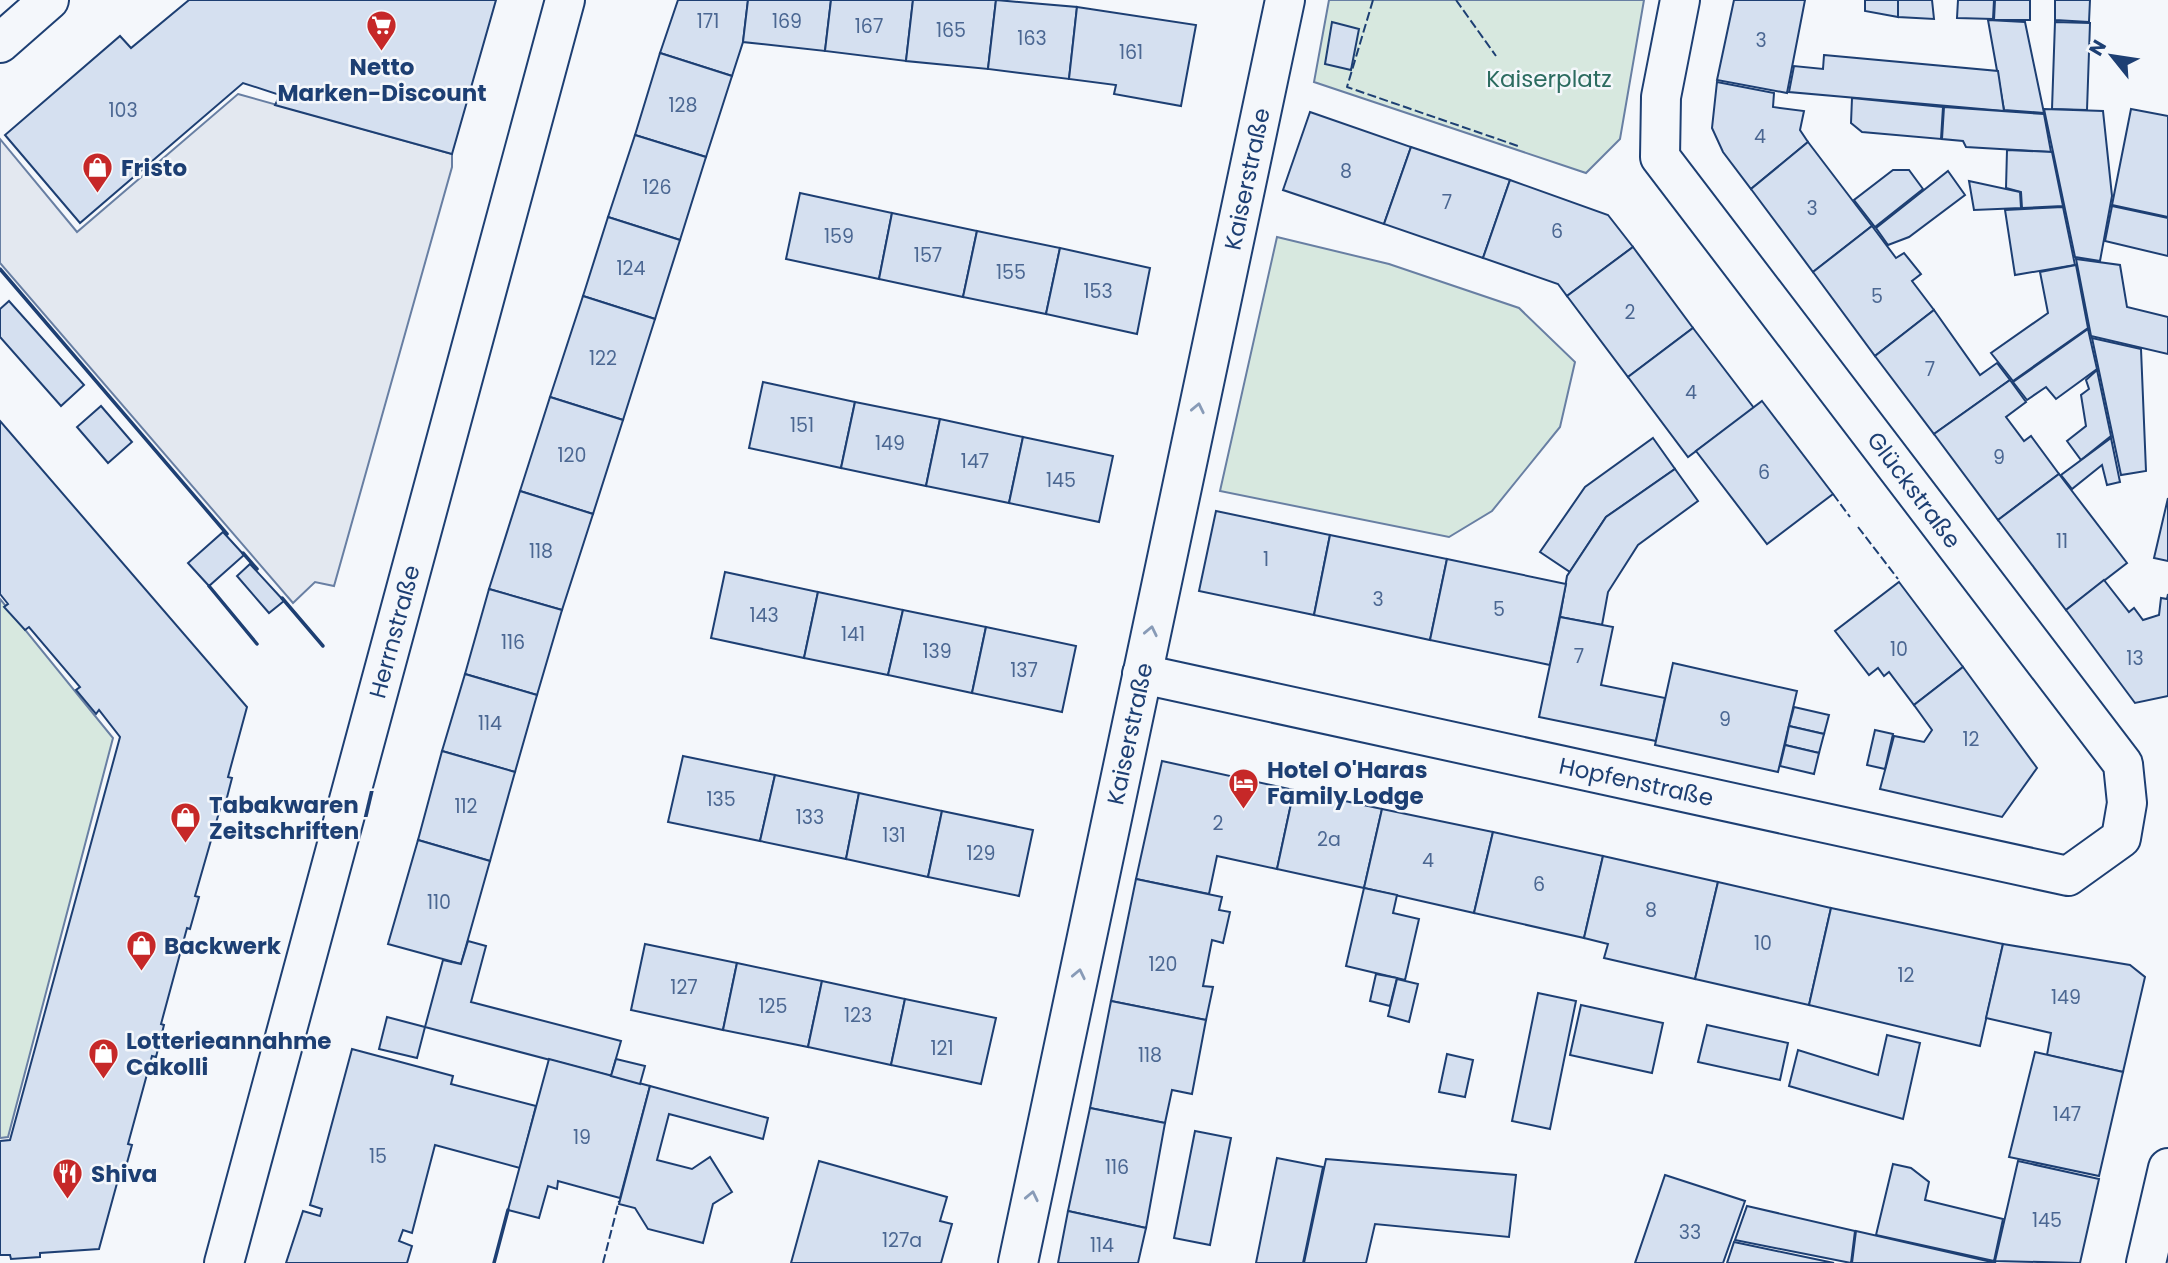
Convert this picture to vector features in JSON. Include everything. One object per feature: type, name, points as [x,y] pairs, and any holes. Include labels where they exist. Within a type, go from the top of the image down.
[{"type":"street","points":[[0,43],[49,0]]},
{"type":"street","name":"Herrnstraße","points":[[224,1263],[565,0]]},
{"type":"street","name":"Kaiserstraße","points":[[1018,1263],[1285,0]]},
{"type":"street","name":"Glückstraße","points":[[1680,0],[1661,96],[1660,157],[2123,764],[2127,803],[2121,838]]},
{"type":"street","name":"Hopfenstraße","points":[[1142,674],[2068,876],[2121,838]]},
{"type":"street","points":[[2146,1263],[2168,1168]]},
{"type":"green space","name":"Kaiserplatz","points":[[1329,0],[1644,0],[1620,139],[1586,173],[1314,82]]},
{"type":"green space","points":[[1277,237],[1389,264],[1519,308],[1575,362],[1560,427],[1492,511],[1449,537],[1220,491]]},
{"type":"green space","points":[[0,599],[113,738],[8,1137],[0,1138]]},
{"type":"shaded area","points":[[238,94],[452,154],[452,167],[334,586],[315,582],[293,603],[0,263],[0,139],[77,232]]},
{"type":"building","points":[[189,0],[496,0],[452,154],[275,105],[280,95],[243,83],[80,223],[5,135],[120,36],[131,48]]},
{"type":"building","points":[[678,0],[748,0],[743,42],[732,76],[660,53]]},
{"type":"building","points":[[748,0],[831,0],[825,51],[743,42]]},
{"type":"building","points":[[831,0],[913,0],[906,61],[825,51]]},
{"type":"building","points":[[913,0],[996,0],[988,69],[906,61]]},
{"type":"building","points":[[996,0],[1077,7],[1069,79],[988,69]]},
{"type":"building","points":[[1734,0],[1805,0],[1787,93],[1717,80]]},
{"type":"building","points":[[1865,0],[1898,0],[1898,17],[1865,11]]},
{"type":"building","points":[[1898,0],[1932,0],[1934,19],[1898,17]]},
{"type":"building","points":[[1958,0],[1994,0],[1993,19],[1957,18]]},
{"type":"building","points":[[1995,0],[2030,0],[2030,20],[1994,20]]},
{"type":"building","points":[[2055,0],[2090,0],[2089,22],[2055,20]]},
{"type":"building","points":[[1077,7],[1196,25],[1181,106],[1114,94],[1116,85],[1069,79]]},
{"type":"building","points":[[1988,20],[2025,22],[2044,113],[2004,110]]},
{"type":"building","points":[[1332,22],[1359,29],[1351,70],[1325,64]]},
{"type":"building","points":[[2055,22],[2090,23],[2087,110],[2052,109]]},
{"type":"building","points":[[660,53],[732,76],[706,157],[635,135]]},
{"type":"building","points":[[1824,55],[1998,71],[2004,111],[1789,92],[1794,66],[1823,69]]},
{"type":"building","points":[[1717,82],[1774,93],[1773,107],[1804,111],[1800,130],[1808,142],[1751,189],[1723,152],[1712,128]]},
{"type":"building","points":[[1852,98],[1943,107],[1941,139],[1862,132],[1851,123]]},
{"type":"building","points":[[1944,107],[2044,114],[2051,152],[1966,147],[1963,141],[1942,139]]},
{"type":"building","points":[[2044,109],[2103,111],[2112,196],[2100,261],[2075,257]]},
{"type":"building","points":[[2131,109],[2168,116],[2168,217],[2112,205]]},
{"type":"building","points":[[1310,112],[1411,147],[1384,224],[1283,190]]},
{"type":"building","points":[[635,135],[706,157],[680,240],[608,217]]},
{"type":"building","points":[[1808,142],[1872,226],[1813,272],[1751,189]]},
{"type":"building","points":[[1411,147],[1510,180],[1483,258],[1384,224]]},
{"type":"building","points":[[2007,150],[2052,152],[2063,206],[2022,208],[2021,192],[2006,188]]},
{"type":"building","points":[[1893,170],[1909,170],[1923,189],[1875,227],[1854,200]]},
{"type":"building","points":[[1948,171],[1965,195],[1909,237],[1888,245],[1876,228]]},
{"type":"building","points":[[1510,180],[1608,215],[1633,247],[1567,296],[1558,284],[1483,258]]},
{"type":"building","points":[[1969,181],[2020,192],[2021,208],[1974,210]]},
{"type":"building","points":[[800,193],[892,213],[879,279],[786,259]]},
{"type":"building","points":[[2112,206],[2168,218],[2168,256],[2105,241]]},
{"type":"building","points":[[2063,207],[2075,265],[2015,275],[2005,210]]},
{"type":"building","points":[[892,213],[977,231],[963,297],[879,279]]},
{"type":"building","points":[[608,217],[680,240],[655,319],[583,296]]},
{"type":"building","points":[[1872,226],[1896,258],[1904,253],[1921,274],[1912,281],[1934,310],[1875,356],[1813,272]]},
{"type":"building","points":[[977,231],[1060,248],[1046,314],[963,297]]},
{"type":"building","points":[[1633,247],[1693,328],[1628,377],[1567,296]]},
{"type":"building","points":[[1060,248],[1150,268],[1137,334],[1046,314]]},
{"type":"building","points":[[2076,259],[2120,265],[2127,307],[2168,317],[2168,354],[2091,336]]},
{"type":"building","points":[[2076,265],[2088,328],[2013,381],[1991,353],[2048,313],[2040,272]]},
{"type":"building","points":[[583,296],[655,319],[623,420],[550,397]]},
{"type":"building","points":[[9,301],[84,385],[61,406],[0,337],[0,309]]},
{"type":"building","points":[[1934,310],[1980,375],[1997,363],[2010,380],[1934,434],[1875,356]]},
{"type":"building","points":[[1693,328],[1754,408],[1688,457],[1628,377]]},
{"type":"building","points":[[2088,329],[2097,369],[2056,399],[2046,387],[2027,400],[2013,382]]},
{"type":"building","points":[[2092,338],[2141,349],[2146,471],[2121,475]]},
{"type":"building","points":[[2097,370],[2111,436],[2081,460],[2067,441],[2086,426],[2081,395],[2089,389],[2086,380]]},
{"type":"building","points":[[2010,380],[2026,402],[2006,417],[2024,441],[2031,436],[2059,474],[1998,520],[1934,434]]},
{"type":"building","points":[[763,382],[855,402],[841,468],[749,448]]},
{"type":"building","points":[[550,397],[623,420],[593,514],[520,491]]},
{"type":"building","points":[[1762,401],[1833,494],[1767,544],[1696,451]]},
{"type":"building","points":[[855,402],[940,419],[926,486],[841,468]]},
{"type":"building","points":[[101,406],[132,442],[108,463],[77,427]]},
{"type":"building","points":[[940,419],[1023,437],[1009,503],[926,486]]},
{"type":"building","points":[[0,421],[247,707],[228,777],[232,778],[224,809],[220,809],[195,896],[199,897],[190,929],[187,928],[161,1024],[164,1025],[156,1057],[152,1056],[128,1144],[132,1145],[123,1177],[119,1176],[99,1249],[40,1253],[40,1257],[11,1259],[10,1255],[0,1255],[0,1141],[10,1140],[120,737],[99,710],[96,714],[76,690],[80,687],[29,627],[25,630],[4,607],[8,604],[0,594]]},
{"type":"building","points":[[1023,437],[1113,456],[1099,522],[1009,503]]},
{"type":"building","points":[[1653,438],[1675,469],[1606,517],[1570,572],[1540,552],[1585,487]]},
{"type":"building","points":[[2111,438],[2120,482],[2107,485],[2102,465],[2072,489],[2061,475]]},
{"type":"building","points":[[1675,469],[1698,501],[1638,545],[1608,592],[1602,625],[1560,617],[1567,576],[1606,517]]},
{"type":"building","points":[[2059,474],[2127,563],[2066,610],[1998,520]]},
{"type":"building","points":[[520,491],[593,514],[562,610],[489,589]]},
{"type":"building","points":[[2168,498],[2168,561],[2154,558]]},
{"type":"building","points":[[1216,511],[1330,535],[1314,615],[1199,591]]},
{"type":"building","points":[[223,532],[244,555],[209,586],[188,563]]},
{"type":"building","points":[[1330,535],[1447,559],[1430,640],[1314,615]]},
{"type":"building","points":[[1447,559],[1566,584],[1550,665],[1430,640]]},
{"type":"building","points":[[250,564],[284,601],[269,613],[237,576]]},
{"type":"building","points":[[725,572],[818,592],[804,658],[711,638]]},
{"type":"building","points":[[2104,580],[2129,612],[2134,608],[2143,620],[2159,615],[2161,598],[2167,599],[2168,594],[2168,696],[2135,703],[2066,610]]},
{"type":"building","points":[[1899,582],[1963,667],[1914,705],[1889,672],[1884,676],[1878,668],[1869,675],[1835,631]]},
{"type":"building","points":[[489,589],[562,610],[537,695],[465,674]]},
{"type":"building","points":[[818,592],[903,610],[888,675],[804,658]]},
{"type":"building","points":[[903,610],[986,627],[972,693],[888,675]]},
{"type":"building","points":[[1560,617],[1613,627],[1601,685],[1665,698],[1656,741],[1539,717]]},
{"type":"building","points":[[986,627],[1076,646],[1062,712],[972,693]]},
{"type":"building","points":[[1673,663],[1797,691],[1778,772],[1655,745]]},
{"type":"building","points":[[1963,667],[2037,768],[2002,817],[1880,789],[1894,736],[1924,742],[1932,730],[1914,705]]},
{"type":"building","points":[[465,674],[537,695],[515,772],[442,751]]},
{"type":"building","points":[[1794,707],[1829,715],[1824,734],[1789,726]]},
{"type":"building","points":[[1789,726],[1824,734],[1819,753],[1785,745]]},
{"type":"building","points":[[1875,730],[1893,734],[1885,769],[1867,765]]},
{"type":"building","points":[[1785,745],[1819,753],[1814,774],[1780,766]]},
{"type":"building","points":[[442,751],[515,772],[490,861],[418,840]]},
{"type":"building","points":[[683,756],[775,775],[760,841],[668,822]]},
{"type":"building","points":[[1162,761],[1294,790],[1277,869],[1217,856],[1209,894],[1136,879]]},
{"type":"building","points":[[775,775],[859,793],[846,859],[760,841]]},
{"type":"building","points":[[1294,790],[1382,809],[1364,888],[1277,869]]},
{"type":"building","points":[[859,793],[942,811],[928,877],[846,859]]},
{"type":"building","points":[[1382,809],[1493,832],[1474,913],[1364,888]]},
{"type":"building","points":[[942,811],[1033,830],[1019,896],[928,877]]},
{"type":"building","points":[[1493,832],[1603,856],[1584,938],[1474,913]]},
{"type":"building","points":[[418,840],[490,861],[461,964],[388,944]]},
{"type":"building","points":[[1603,856],[1718,882],[1695,979],[1604,958],[1608,944],[1584,938]]},
{"type":"building","points":[[1136,879],[1222,897],[1219,910],[1230,912],[1223,943],[1212,940],[1203,986],[1213,987],[1206,1020],[1111,1001]]},
{"type":"building","points":[[1718,882],[1831,908],[1809,1005],[1695,979]]},
{"type":"building","points":[[1364,888],[1397,895],[1393,913],[1419,919],[1405,980],[1346,966]]},
{"type":"building","points":[[1831,908],[2003,944],[1980,1046],[1809,1005]]},
{"type":"building","points":[[468,941],[486,946],[471,1002],[621,1041],[611,1076],[425,1027],[443,960],[461,964]]},
{"type":"building","points":[[645,944],[737,963],[723,1030],[631,1010]]},
{"type":"building","points":[[2003,944],[2130,965],[2145,977],[2123,1072],[2047,1055],[2051,1033],[1986,1018]]},
{"type":"building","points":[[737,963],[822,981],[808,1047],[723,1030]]},
{"type":"building","points":[[1376,974],[1397,978],[1390,1006],[1370,1001]]},
{"type":"building","points":[[1397,979],[1418,984],[1409,1022],[1388,1016]]},
{"type":"building","points":[[822,981],[905,999],[891,1065],[808,1047]]},
{"type":"building","points":[[1538,993],[1576,1001],[1550,1129],[1512,1121]]},
{"type":"building","points":[[905,999],[996,1018],[981,1084],[891,1065]]},
{"type":"building","points":[[1111,1001],[1206,1020],[1192,1094],[1172,1090],[1165,1123],[1090,1108]]},
{"type":"building","points":[[1581,1005],[1663,1023],[1652,1073],[1570,1055]]},
{"type":"building","points":[[387,1017],[425,1027],[417,1058],[379,1049]]},
{"type":"building","points":[[1707,1025],[1788,1043],[1780,1080],[1698,1062]]},
{"type":"building","points":[[1887,1035],[1920,1043],[1903,1119],[1789,1086],[1798,1050],[1878,1075]]},
{"type":"building","points":[[352,1049],[453,1076],[451,1084],[536,1106],[520,1168],[435,1145],[412,1233],[403,1230],[399,1241],[412,1246],[407,1263],[286,1263],[303,1211],[320,1216],[322,1209],[310,1205]]},
{"type":"building","points":[[2035,1052],[2123,1072],[2099,1176],[2009,1157]]},
{"type":"building","points":[[1447,1054],[1473,1060],[1465,1097],[1439,1092]]},
{"type":"building","points":[[549,1059],[650,1086],[620,1198],[558,1181],[557,1189],[548,1186],[539,1218],[508,1210]]},
{"type":"building","points":[[616,1059],[645,1066],[640,1084],[611,1076]]},
{"type":"building","points":[[650,1086],[768,1118],[763,1139],[669,1114],[657,1160],[692,1169],[710,1157],[732,1192],[713,1204],[703,1243],[648,1229],[635,1208],[619,1204]]},
{"type":"building","points":[[1090,1108],[1165,1123],[1146,1228],[1068,1211]]},
{"type":"building","points":[[1195,1131],[1231,1138],[1210,1245],[1174,1238]]},
{"type":"building","points":[[1277,1158],[1323,1167],[1303,1263],[1256,1263]]},
{"type":"building","points":[[1326,1159],[1516,1175],[1509,1237],[1375,1224],[1366,1263],[1304,1263]]},
{"type":"building","points":[[819,1161],[947,1197],[940,1221],[952,1224],[941,1263],[791,1263]]},
{"type":"building","points":[[2018,1161],[2099,1179],[2080,1263],[1995,1261]]},
{"type":"building","points":[[1893,1164],[1911,1168],[1929,1182],[1925,1200],[2003,1219],[1994,1261],[1876,1235]]},
{"type":"building","points":[[1665,1175],[1745,1201],[1723,1263],[1635,1263]]},
{"type":"building","points":[[1747,1206],[1855,1231],[1851,1263],[1735,1240]]},
{"type":"building","points":[[1068,1211],[1146,1228],[1138,1263],[1058,1263]]},
{"type":"building","points":[[1856,1231],[1996,1263],[1852,1263]]},
{"type":"building","points":[[1734,1242],[1834,1263],[1727,1263]]},
{"type":"fence","points":[[1373,0],[1347,87],[1518,146]]},
{"type":"fence","points":[[1456,0],[1496,56]]},
{"type":"fence","points":[[1833,494],[1850,517]]},
{"type":"fence","points":[[1858,527],[1898,579]]},
{"type":"fence","points":[[603,1263],[619,1201]]},
{"type":"wall","points":[[0,269],[227,534]]},
{"type":"wall","points":[[243,553],[257,569]]},
{"type":"wall","points":[[209,586],[257,644]]},
{"type":"wall","points":[[282,598],[323,646]]},
{"type":"wall","points":[[494,1263],[508,1210]]},
{"type":"place","name":"Netto Marken-Discount","points":[[382,53]]},
{"type":"place","name":"Fristo","points":[[98,195]]},
{"type":"place","name":"Hotel O'Haras Family Lodge","points":[[1244,810]]},
{"type":"place","name":"Tabakwaren / Zeitschriften","points":[[186,845]]},
{"type":"place","name":"Backwerk","points":[[141,973]]},
{"type":"place","name":"Lotterieannahme Cakolli","points":[[103,1081]]},
{"type":"place","name":"Shiva","points":[[68,1201]]}]
